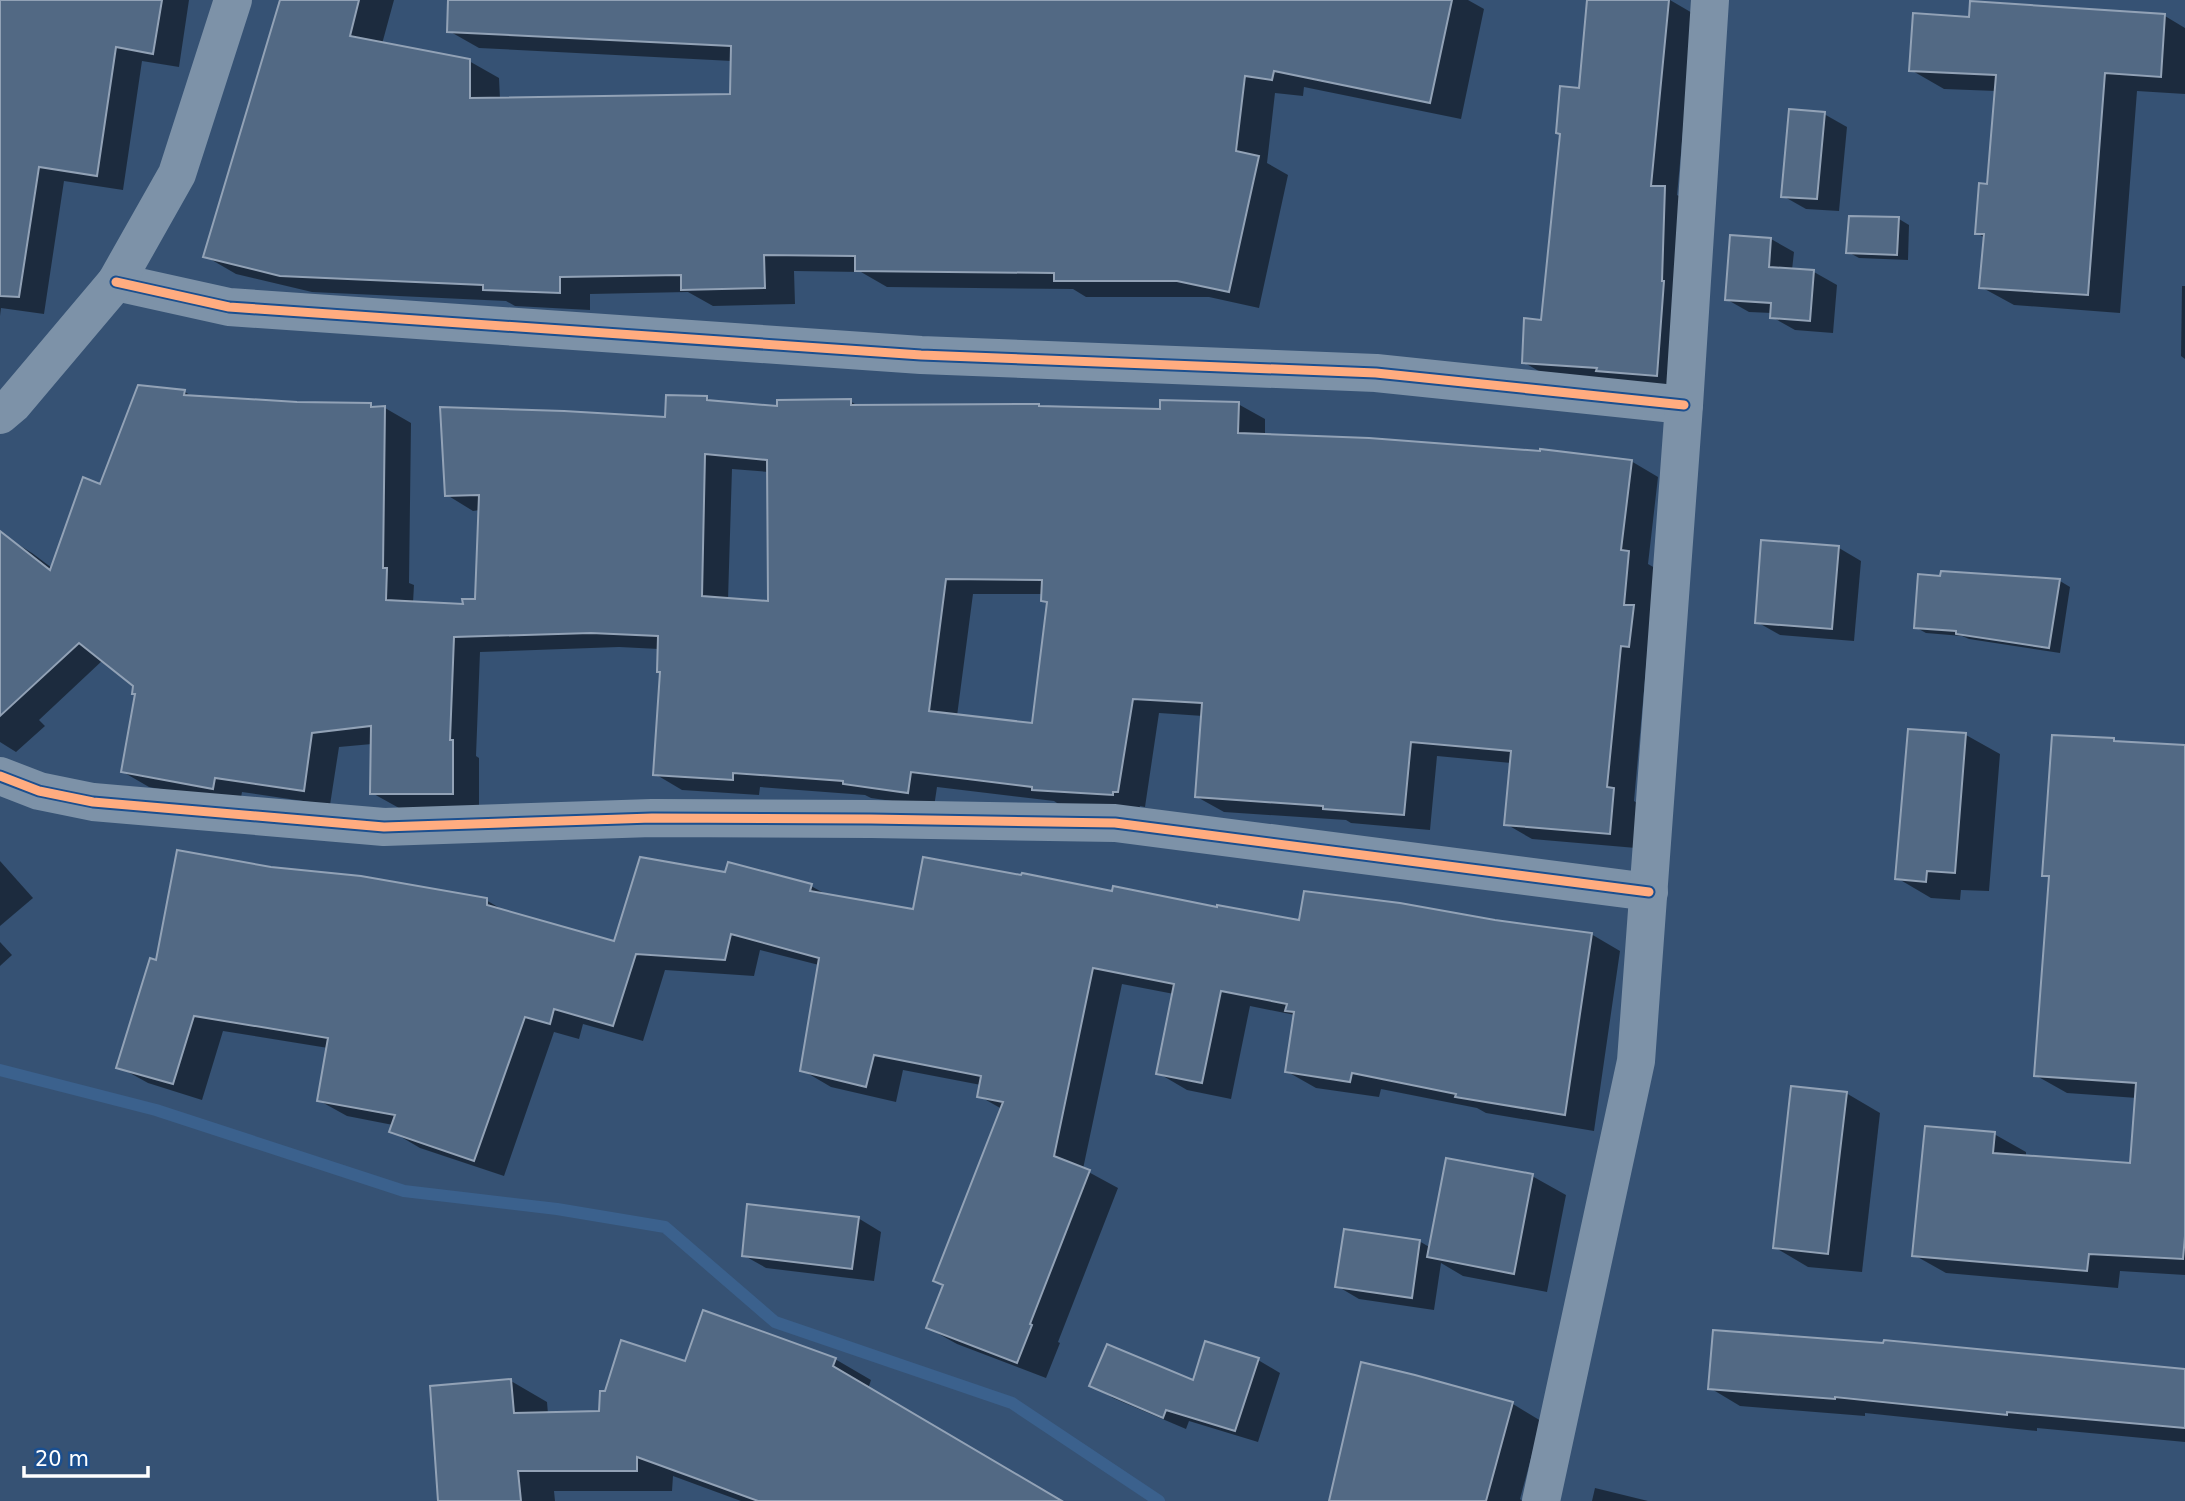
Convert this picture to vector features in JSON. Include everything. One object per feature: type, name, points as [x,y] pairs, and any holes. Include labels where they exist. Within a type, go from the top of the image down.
[{"type":"street","points":[[0,415],[13,404],[116,282],[177,174],[233,0]]},
{"type":"street","points":[[1541,1501],[1636,1061],[1684,405],[1710,0]]},
{"type":"street","points":[[116,282],[229,307],[921,355],[1376,373],[1684,405]]},
{"type":"street","points":[[0,776],[39,791],[93,802],[383,827],[652,818],[858,818],[1115,823],[1649,892]]},
{"type":"building","points":[[0,0],[162,0],[153,54],[116,47],[97,176],[39,167],[19,297],[0,296]]},
{"type":"building","points":[[280,0],[359,0],[350,36],[470,59],[470,98],[730,94],[731,46],[447,32],[448,0],[1452,0],[1430,103],[1274,71],[1272,80],[1245,76],[1236,151],[1259,156],[1229,292],[1177,281],[1054,281],[1054,273],[855,271],[855,256],[764,255],[765,288],[681,290],[681,275],[560,277],[560,293],[483,290],[483,285],[280,276],[203,257]]},
{"type":"building","points":[[1587,0],[1669,0],[1651,186],[1665,186],[1664,281],[1657,376],[1596,371],[1597,368],[1522,363],[1524,318],[1541,320],[1560,134],[1556,133],[1560,86],[1579,88]]},
{"type":"building","points":[[1970,1],[2165,14],[2161,77],[2105,73],[2088,295],[1979,288],[1984,234],[1975,234],[1979,183],[1987,184],[1996,75],[1909,71],[1913,13],[1969,17]]},
{"type":"building","points":[[1789,109],[1825,112],[1817,199],[1781,197]]},
{"type":"building","points":[[1849,216],[1899,217],[1897,255],[1846,253]]},
{"type":"building","points":[[1730,235],[1771,238],[1769,267],[1814,270],[1810,321],[1770,318],[1771,303],[1725,300]]},
{"type":"building","points":[[138,385],[185,390],[184,395],[297,402],[371,403],[371,407],[385,406],[383,568],[387,568],[386,600],[463,604],[462,599],[475,599],[479,495],[445,496],[440,407],[665,417],[666,395],[707,396],[707,400],[777,406],[777,400],[851,399],[851,405],[1039,404],[1160,409],[1160,400],[1239,402],[1238,433],[1540,449],[1632,460],[1621,550],[1629,551],[1624,605],[1634,605],[1629,647],[1621,646],[1607,787],[1614,788],[1610,834],[1504,825],[1511,751],[1411,742],[1404,815],[1195,797],[1202,703],[1133,699],[1118,792],[1113,792],[1113,795],[1032,790],[1032,787],[911,772],[908,793],[843,784],[843,781],[733,773],[733,780],[653,775],[660,672],[657,672],[658,636],[591,633],[454,637],[450,740],[453,740],[453,794],[370,794],[371,726],[312,733],[304,791],[215,778],[213,789],[121,772],[135,694],[132,694],[133,686],[79,643],[0,716],[0,531],[50,570],[83,477],[100,484]],"holes":[[[705,454],[767,460],[768,601],[702,596]],[[946,579],[1042,580],[1041,601],[1047,602],[1032,723],[929,711]]]},
{"type":"building","points":[[1761,540],[1839,546],[1832,629],[1755,623]]},
{"type":"building","points":[[1941,571],[2060,579],[2049,648],[1956,634],[1956,631],[1914,628],[1918,574],[1940,576]]},
{"type":"building","points":[[1908,729],[1966,733],[1955,873],[1927,871],[1926,882],[1895,879]]},
{"type":"building","points":[[2052,735],[2185,745],[2183,1259],[2089,1254],[2087,1271],[1912,1256],[1925,1126],[1995,1132],[1993,1153],[2130,1163],[2136,1083],[2034,1076],[2049,876],[2042,876]]},
{"type":"building","points":[[177,850],[271,867],[361,876],[487,898],[487,905],[614,941],[640,857],[725,872],[728,862],[812,884],[810,891],[913,909],[923,857],[1112,891],[1113,886],[1299,920],[1304,891],[1592,933],[1565,1115],[1455,1097],[1456,1094],[1352,1073],[1350,1082],[1285,1072],[1294,1012],[1285,1011],[1287,1004],[1221,991],[1202,1083],[1156,1074],[1174,984],[1093,968],[1054,1156],[1090,1170],[1017,1363],[926,1328],[943,1285],[933,1281],[1003,1102],[977,1097],[981,1076],[874,1055],[866,1087],[800,1071],[819,958],[731,934],[725,960],[636,954],[613,1026],[554,1009],[550,1024],[525,1017],[474,1161],[389,1132],[395,1115],[317,1101],[328,1038],[194,1016],[173,1084],[116,1068],[150,958],[156,960]]},
{"type":"building","points":[[1791,1086],[1847,1092],[1828,1254],[1773,1248]]},
{"type":"building","points":[[1446,1158],[1533,1174],[1514,1274],[1427,1257]]},
{"type":"building","points":[[747,1204],[859,1217],[852,1269],[742,1256]]},
{"type":"building","points":[[1344,1229],[1420,1240],[1412,1298],[1335,1287]]},
{"type":"building","points":[[703,1310],[836,1358],[833,1366],[1062,1501],[758,1501],[637,1457],[637,1471],[518,1471],[521,1501],[438,1501],[430,1386],[511,1379],[514,1413],[599,1411],[600,1391],[605,1391],[621,1340],[685,1361]]},
{"type":"building","points":[[1713,1330],[1883,1343],[1884,1340],[2185,1369],[2185,1428],[2007,1412],[2007,1415],[1835,1397],[1708,1389]]},
{"type":"building","points":[[1205,1341],[1259,1358],[1235,1431],[1166,1410],[1163,1418],[1089,1386],[1107,1344],[1193,1380]]},
{"type":"building","points":[[1361,1362],[1513,1402],[1486,1501],[1329,1501]]},
{"type":"waterway","points":[[0,1070],[156,1110],[404,1191],[557,1209],[665,1227],[775,1322],[1012,1403],[1159,1501]]},
{"type":"cycle path","points":[[116,282],[229,307],[921,355],[1376,373],[1684,405]]},
{"type":"cycle path","points":[[0,776],[39,791],[93,802],[384,827],[652,818],[1115,823],[1649,892]]}]
